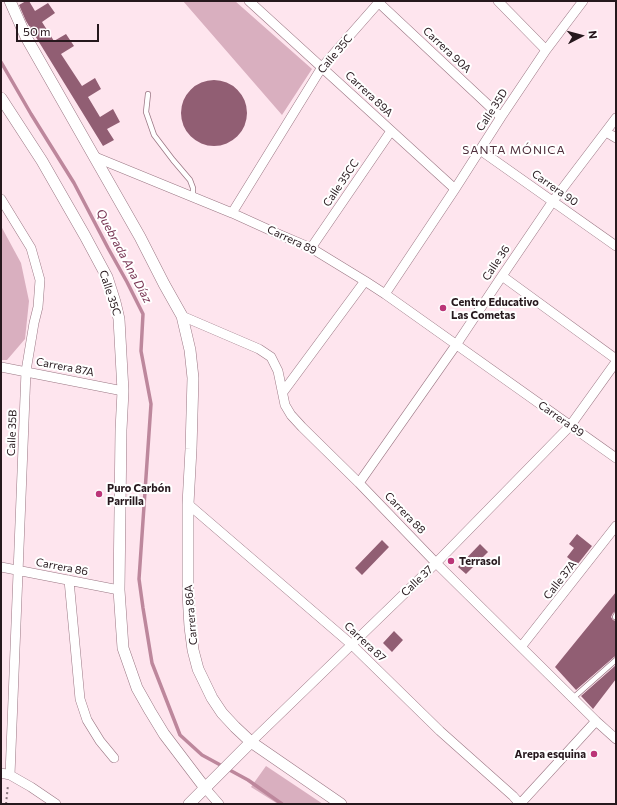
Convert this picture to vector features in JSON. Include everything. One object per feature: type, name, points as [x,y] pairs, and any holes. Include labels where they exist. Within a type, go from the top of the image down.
[{"type":"street","points":[[10,1],[26,37],[140,236],[182,316],[190,350],[193,378],[188,504]]},
{"type":"street","name":"Carrera 89A","points":[[249,1],[455,190]]},
{"type":"street","points":[[498,1],[546,50]]},
{"type":"street","name":"Calle 35D","points":[[385,294],[546,50],[582,1]]},
{"type":"street","name":"Calle 35C","points":[[232,213],[322,67],[379,2]]},
{"type":"street","name":"Carrera 90A","points":[[379,2],[501,117]]},
{"type":"street","name":"Calle 35C","points":[[1,98],[42,161],[107,277],[115,302],[119,319],[123,391],[121,430],[119,590]]},
{"type":"street","name":"Calle 36","points":[[359,483],[456,345],[554,201],[616,118]]},
{"type":"street","name":"Calle 35CC","points":[[311,248],[391,131]]},
{"type":"street","points":[[606,132],[616,138]]},
{"type":"street","name":"Carrera 90","points":[[480,150],[616,246]]},
{"type":"street","name":"Carrera 89","points":[[95,157],[232,213],[276,234],[311,248],[385,294],[616,458]]},
{"type":"street","name":"Calle 35B","points":[[1,198],[31,248],[40,280],[38,307],[26,371],[19,571],[6,774]]},
{"type":"street","points":[[502,276],[616,360]]},
{"type":"street","points":[[283,392],[365,281]]},
{"type":"street","name":"Carrera 88","points":[[182,316],[259,349],[271,357],[278,371],[286,405],[291,415],[436,563],[616,739]]},
{"type":"street","name":"Calle 37","points":[[192,802],[351,644],[436,563],[570,426],[616,360]]},
{"type":"street","name":"Carrera 87A","points":[[1,367],[123,391]]},
{"type":"street","name":"Carrera 87","points":[[188,504],[351,644],[440,731],[520,804]]},
{"type":"street","name":"Carrera 86A","points":[[188,504],[188,594],[190,627],[193,650],[198,669],[212,698],[222,713],[251,742],[342,804]]},
{"type":"street","name":"Calle 37A","points":[[522,647],[616,526]]},
{"type":"street","name":"Carrera 86","points":[[1,567],[119,590]]},
{"type":"street","points":[[69,580],[80,699],[87,720],[100,741],[114,758]]},
{"type":"street","points":[[119,590],[123,648],[137,688],[164,734],[209,784],[219,804]]},
{"type":"street","points":[[520,804],[596,721]]},
{"type":"street","points":[[6,774],[31,787],[56,804]]},
{"type":"lane","points":[[148,94],[146,112],[154,135],[172,160],[190,180],[193,188],[193,197]]},
{"type":"lane","points":[[573,698],[616,660]]},
{"type":"path","points":[[6,774],[6,804]]},
{"type":"shaded area","points":[[183,1],[235,1],[312,69],[282,115]]},
{"type":"shaded area","points":[[1,226],[21,263],[29,301],[25,339],[7,360],[1,360]]},
{"type":"shaded area","points":[[266,766],[323,804],[278,804],[251,787]]},
{"type":"building","points":[[29,1],[35,11],[48,3],[55,13],[42,22],[54,41],[66,34],[74,46],[61,54],[82,86],[95,78],[101,89],[88,97],[100,117],[113,109],[120,122],[107,129],[114,140],[103,146],[26,21],[19,5]]},
{"type":"building","points":[[208,80],[220,80],[233,85],[238,89],[245,100],[247,113],[245,126],[238,137],[227,144],[220,146],[208,146],[195,141],[186,132],[181,119],[181,107],[186,94],[195,85]]},
{"type":"building","points":[[577,534],[592,546],[577,565],[567,557],[574,548],[569,544]]},
{"type":"building","points":[[382,540],[389,547],[362,575],[355,568]]},
{"type":"building","points":[[480,544],[488,552],[466,574],[458,567]]},
{"type":"building","points":[[616,592],[616,611],[611,617],[616,621],[616,656],[576,690],[555,667]]},
{"type":"building","points":[[394,631],[403,640],[392,652],[383,643]]},
{"type":"building","points":[[616,665],[616,679],[593,709],[581,696]]},
{"type":"waterway","name":"Quebrada Ana Díaz","points":[[1,62],[74,183],[143,314],[141,351],[151,404],[139,579],[152,663],[180,735],[202,755],[248,780],[282,804]]},
{"type":"place","name":"Centro Educativo Las Cometas","points":[[443,308]]},
{"type":"place","name":"Puro Carbón Parrilla","points":[[99,494]]},
{"type":"place","name":"Terrasol","points":[[451,561]]},
{"type":"place","name":"Arepa esquina","points":[[594,754]]},
{"type":"district","name":"SANTA MÓNICA","points":[[514,150]]}]
